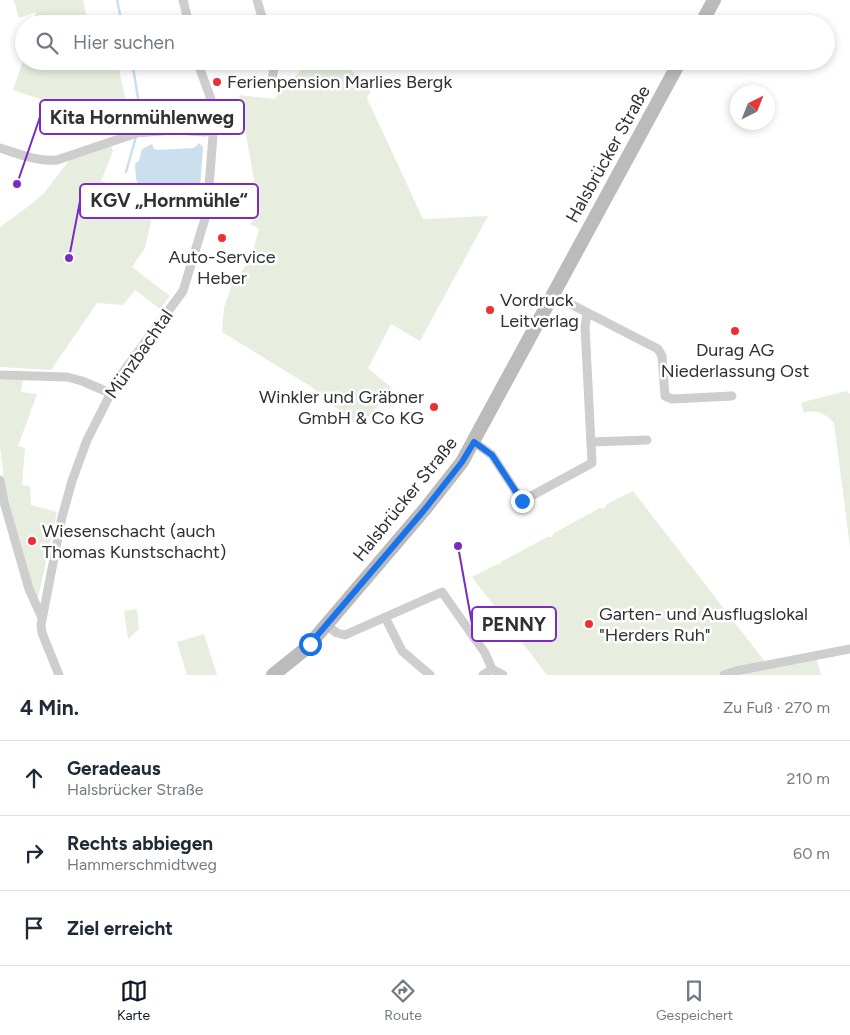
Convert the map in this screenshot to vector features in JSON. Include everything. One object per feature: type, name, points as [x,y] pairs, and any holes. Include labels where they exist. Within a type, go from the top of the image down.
[{"type":"main road","points":[[706,15],[714,0]]},
{"type":"main road","name":"Halsbrücker Straße","points":[[272,675],[304,650],[425,509],[462,462],[675,70]]},
{"type":"street","points":[[183,0],[187,15]]},
{"type":"street","points":[[257,0],[261,15]]},
{"type":"street","name":"Münzbachtal","points":[[59,675],[42,633],[42,618],[62,517],[72,481],[87,440],[110,393],[129,364],[180,296],[186,283],[209,203],[215,110],[201,70]]},
{"type":"street","points":[[272,82],[274,70]]},
{"type":"street","points":[[0,148],[26,157],[48,161],[58,160],[143,132],[175,130],[204,132],[213,130]]},
{"type":"street","points":[[553,294],[658,349],[662,356],[664,396],[672,398],[732,396]]},
{"type":"street","points":[[474,442],[492,455],[522,501],[592,463],[585,327],[587,313]]},
{"type":"street","points":[[0,375],[67,378],[110,393]]},
{"type":"street","points":[[591,442],[647,440]]},
{"type":"street","points":[[0,480],[4,502],[28,588],[42,618]]},
{"type":"street","points":[[326,625],[337,633],[345,635],[442,592],[492,669],[503,675]]},
{"type":"street","points":[[385,617],[402,651],[430,675]]},
{"type":"street","points":[[724,675],[850,649]]},
{"type":"street","points":[[483,675],[492,669]]},
{"type":"green space","points":[[12,0],[83,0],[87,15],[35,15],[36,12],[28,15],[18,15]]},
{"type":"green space","points":[[20,70],[119,70],[126,107],[103,99],[100,113],[79,103],[76,111],[13,90]]},
{"type":"green space","points":[[301,70],[350,70],[372,89],[367,98],[423,219],[488,216],[420,341],[391,324],[368,368],[393,389],[359,427],[310,386],[222,332],[224,307],[232,285],[251,258],[259,229],[250,224],[260,213],[239,95],[274,99]]},
{"type":"green space","points":[[111,146],[113,151],[101,181],[135,191],[133,202],[153,212],[145,248],[132,267],[170,296],[160,309],[135,290],[123,305],[97,303],[51,370],[0,367],[0,227],[45,192],[70,159]]},
{"type":"green space","points":[[0,380],[23,380],[21,392],[37,394],[18,446],[25,448],[22,485],[30,486],[31,505],[57,512],[38,598],[35,599],[6,495],[0,447]]},
{"type":"green space","points":[[846,391],[850,394],[850,547],[834,423],[821,413],[804,413],[801,404]]},
{"type":"green space","points":[[633,491],[766,663],[721,675],[547,675],[472,577],[497,564],[500,565],[501,562],[547,537],[552,537],[554,533],[600,508],[604,509],[607,504]]},
{"type":"green space","points":[[137,609],[139,629],[128,639],[124,611]]},
{"type":"green space","points":[[204,634],[217,675],[187,675],[177,642]]},
{"type":"green space","points":[[816,657],[821,675],[737,675]]},
{"type":"water","points":[[199,143],[203,147],[199,201],[195,210],[190,214],[183,213],[143,197],[136,179],[135,164],[139,161],[142,149],[152,144],[154,149],[158,150],[194,148]]},
{"type":"waterway","points":[[117,0],[120,15]]},
{"type":"waterway","points":[[133,70],[139,104],[137,132]]},
{"type":"waterway","points":[[126,172],[136,137]]},
{"type":"place","name":"Ferienpension Marlies Bergk","points":[[217,82]]},
{"type":"place","name":"Kita Hornmühlenweg","points":[[17,184]]},
{"type":"place","name":"Auto-Service Heber","points":[[222,238]]},
{"type":"place","name":"KGV „Hornmühle“","points":[[69,258]]},
{"type":"place","name":"Vordruck Leitverlag","points":[[490,310]]},
{"type":"place","name":"Durag AG Niederlassung Ost","points":[[735,331]]},
{"type":"place","name":"Winkler und Gräbner GmbH & Co KG","points":[[434,407]]},
{"type":"place","name":"Wiesenschacht (auch Thomas Kunstschacht)","points":[[32,541]]},
{"type":"place","name":"PENNY","points":[[458,546]]},
{"type":"place","name":"Garten- und Ausflugslokal \"Herders Ruh\"","points":[[589,624]]},
{"type":"route","points":[[310,644],[425,509],[462,462],[474,442],[492,455],[522,501]]}]
